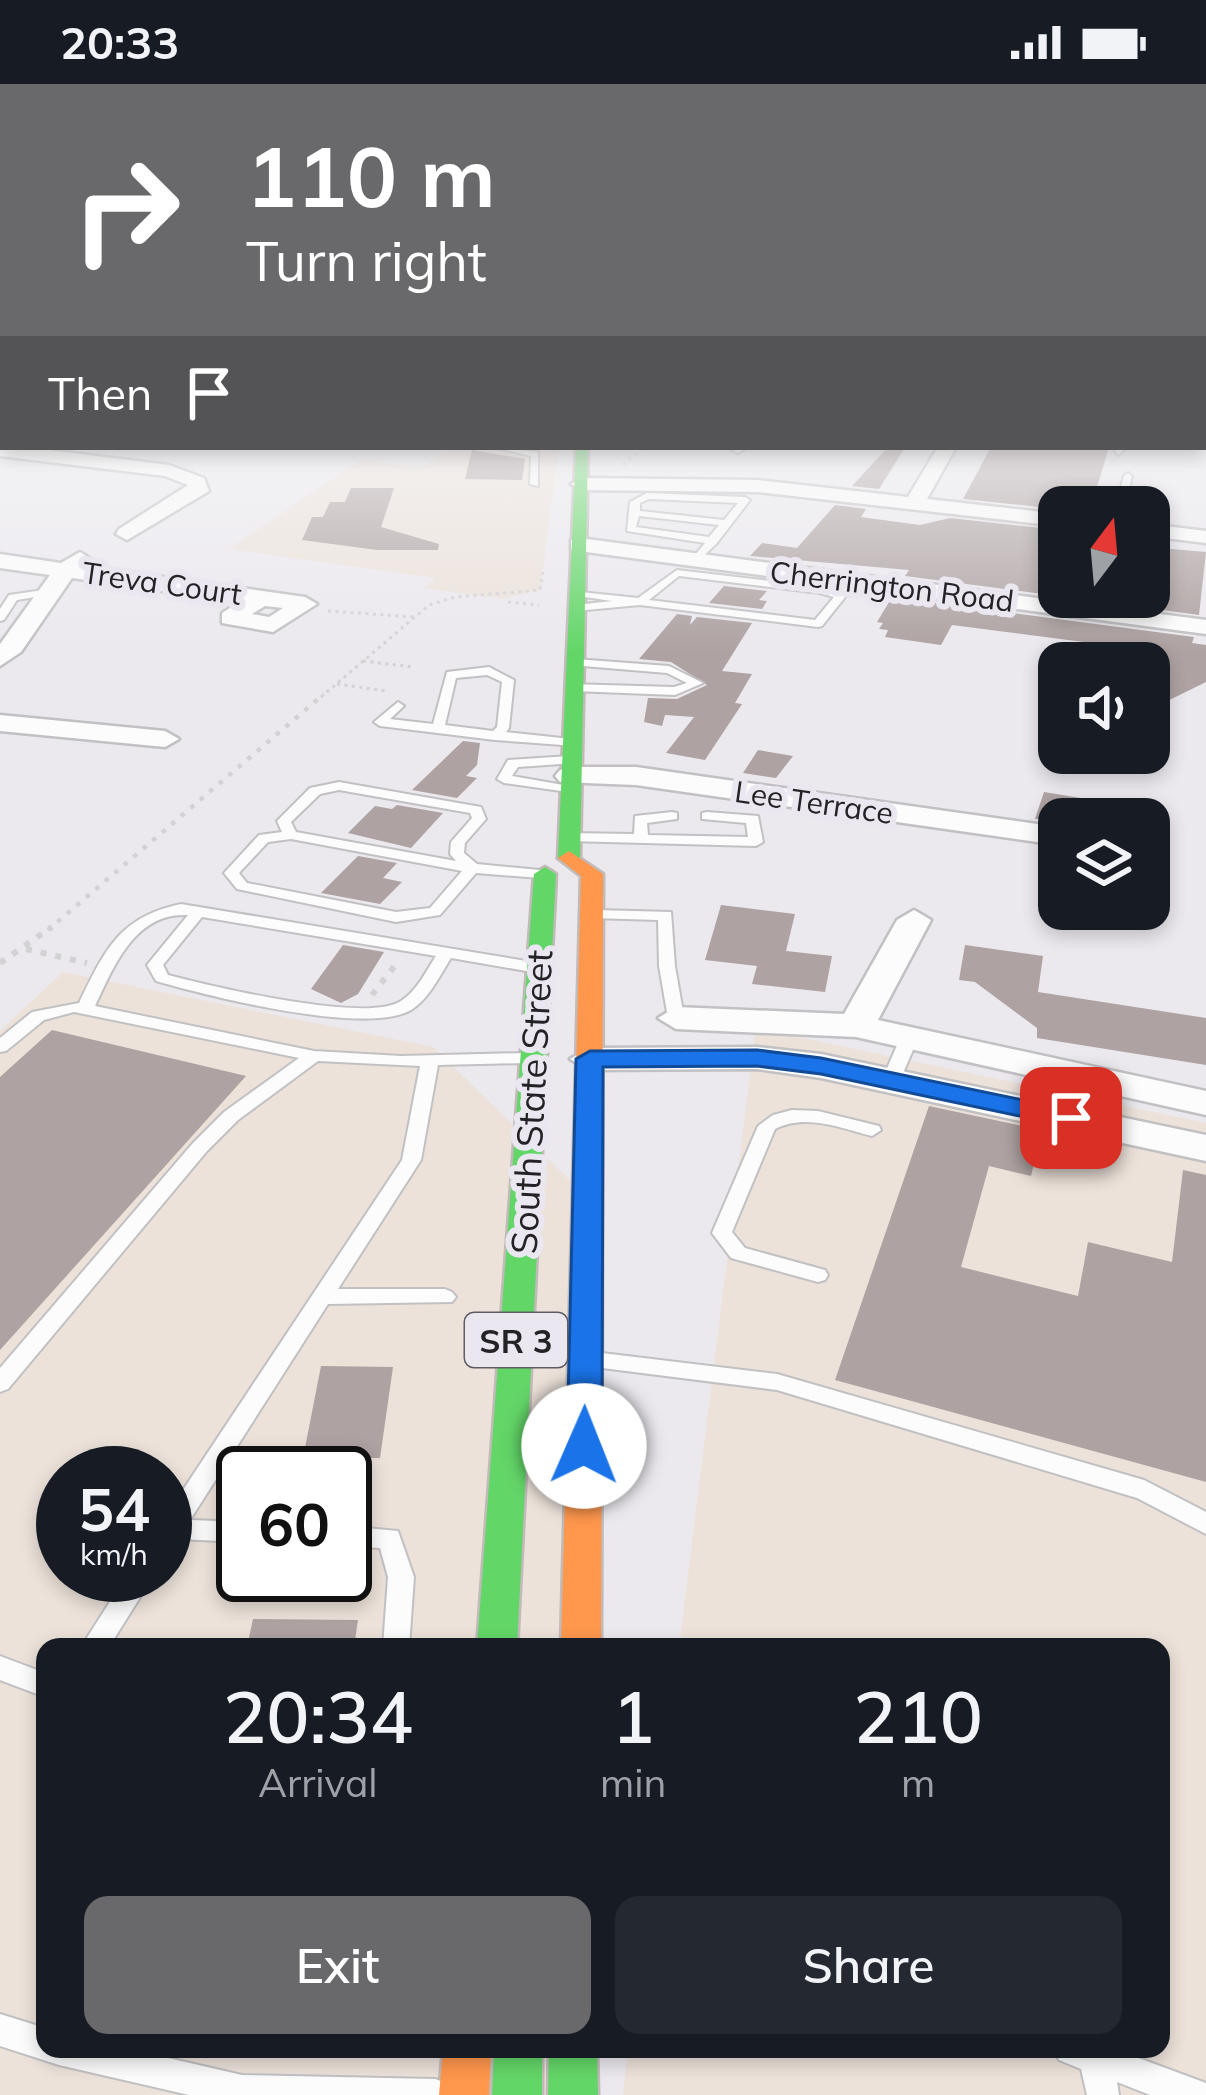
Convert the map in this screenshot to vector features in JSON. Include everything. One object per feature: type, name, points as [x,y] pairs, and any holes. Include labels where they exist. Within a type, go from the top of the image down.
[{"type":"main road","name":"South State Street","points":[[498,1634],[561,1058],[591,945],[591,914],[569,861],[581,466]]},
{"type":"main road","name":"South State Street","points":[[569,861],[543,915],[537,967],[561,1058],[586,1347],[581,1638]]},
{"type":"main road","points":[[569,861],[572,917],[591,945]]},
{"type":"main road","points":[[543,915],[569,950],[560,1111]]},
{"type":"main road","points":[[554,1268],[586,1347]]},
{"type":"main road","points":[[464,2095],[466,2058]]},
{"type":"main road","points":[[517,2095],[518,2058]]},
{"type":"main road","points":[[573,2058],[573,2095]]},
{"type":"street","points":[[127,534],[199,491],[197,482],[169,471],[128,466]]},
{"type":"street","points":[[914,504],[936,466]]},
{"type":"street","points":[[581,484],[758,486],[1038,518]]},
{"type":"street","points":[[1170,533],[1206,537]]},
{"type":"street","name":"Cherrington Road","points":[[579,545],[826,584],[1206,627]]},
{"type":"street","name":"Treva Court","points":[[0,561],[72,564],[304,604],[273,625],[230,618],[261,598]]},
{"type":"street","points":[[0,658],[12,632],[72,564]]},
{"type":"street","points":[[0,723],[165,739]]},
{"type":"street","name":"Lee Terrace","points":[[570,767],[1038,833]]},
{"type":"street","points":[[856,1026],[914,920]]},
{"type":"street","points":[[676,1018],[856,1026],[1206,1103]]},
{"type":"street","points":[[561,1058],[757,1058],[891,1080],[1206,1148]]},
{"type":"lane","points":[[535,466],[535,484]]},
{"type":"lane","points":[[1125,486],[1128,476]]},
{"type":"lane","points":[[696,560],[745,502],[647,496],[635,502],[632,530],[712,541]]},
{"type":"lane","points":[[635,513],[727,523]]},
{"type":"lane","points":[[575,600],[640,602],[818,624],[841,596],[826,584],[676,573],[640,602]]},
{"type":"lane","points":[[0,618],[13,597],[50,592]]},
{"type":"lane","points":[[653,668],[684,674],[697,683],[675,691],[573,675],[653,668]]},
{"type":"lane","points":[[438,729],[451,675],[489,671],[508,680],[502,728],[495,736]]},
{"type":"lane","points":[[397,699],[380,722],[495,736],[570,767]]},
{"type":"lane","points":[[291,835],[284,821],[315,790],[339,786],[476,810],[479,819],[458,842],[457,854],[472,868]]},
{"type":"lane","points":[[641,838],[644,819],[673,819]]},
{"type":"lane","points":[[472,868],[435,912],[396,917],[242,886],[231,873],[264,838],[291,835],[472,868],[569,861],[641,838],[756,842],[753,819],[707,819]]},
{"type":"lane","points":[[200,910],[160,954],[155,964],[162,978],[328,1010],[388,1013],[408,1005],[445,955]]},
{"type":"lane","points":[[85,1010],[121,938],[154,911],[200,910],[537,967]]},
{"type":"lane","points":[[591,914],[667,915],[667,966],[676,1018]]},
{"type":"lane","points":[[0,1047],[38,1016],[85,1010],[314,1056],[561,1058]]},
{"type":"lane","points":[[891,1080],[910,1036]]},
{"type":"lane","points":[[0,1383],[200,1147],[231,1116],[314,1056]]},
{"type":"lane","points":[[192,1496],[411,1160],[430,1060]]},
{"type":"lane","points":[[818,1275],[738,1253],[722,1233],[767,1126],[781,1116],[800,1113],[872,1130]]},
{"type":"lane","points":[[323,1296],[446,1297]]},
{"type":"lane","points":[[586,1347],[777,1382],[1144,1490],[1206,1524]]},
{"type":"lane","points":[[372,1537],[389,1538],[401,1577],[397,1638]]},
{"type":"lane","points":[[100,1638],[123,1602]]},
{"type":"lane","points":[[0,1669],[36,1682]]},
{"type":"lane","points":[[0,2030],[36,2041]]},
{"type":"lane","points":[[99,2058],[242,2090],[435,2095]]},
{"type":"lane","points":[[1084,2058],[1103,2095]]},
{"type":"lane","points":[[1093,2058],[1194,2095]]},
{"type":"path","points":[[493,599],[540,590]]},
{"type":"path","points":[[0,963],[26,950],[414,617],[445,598],[539,605]]},
{"type":"path","points":[[298,608],[414,617]]},
{"type":"path","points":[[324,611],[414,617]]},
{"type":"path","points":[[363,661],[413,667]]},
{"type":"path","points":[[337,684],[397,699]]},
{"type":"path","points":[[26,950],[91,964]]},
{"type":"shaded area","points":[[351,466],[556,466],[540,590],[502,599],[425,588],[435,578],[229,549]]},
{"type":"shaded area","points":[[63,972],[433,1047],[588,1198],[581,1638],[36,1638],[36,2058],[575,2058],[574,2095],[0,2095],[0,1031]]},
{"type":"shaded area","points":[[779,1033],[1206,1123],[1206,2095],[623,2095],[627,2058],[1170,2058],[1170,1638],[680,1638],[755,1034]]},
{"type":"building","points":[[468,466],[524,466],[522,480],[465,479]]},
{"type":"building","points":[[871,466],[893,466],[879,489],[852,486]]},
{"type":"building","points":[[981,466],[1103,466],[1097,486],[1038,486],[1038,507],[963,499]]},
{"type":"building","points":[[351,488],[394,488],[381,527],[439,544],[438,550],[377,550],[302,540],[312,517],[323,517],[330,502],[345,502]]},
{"type":"building","points":[[835,505],[866,509],[861,517],[920,525],[950,518],[1038,528],[1038,593],[905,576],[909,570],[750,556],[762,543],[797,548]]},
{"type":"building","points":[[1170,549],[1206,552],[1199,615],[1170,611]]},
{"type":"building","points":[[724,586],[767,591],[759,600],[767,601],[762,609],[709,603]]},
{"type":"building","points":[[892,597],[1194,637],[1192,643],[1206,645],[1206,682],[1170,700],[1170,642],[1084,642],[952,625],[941,645],[885,637],[888,630],[879,629],[883,623],[877,622]]},
{"type":"building","points":[[677,614],[692,616],[690,625],[697,617],[752,623],[722,671],[752,674],[735,703],[742,704],[705,760],[666,753],[694,717],[665,715],[662,726],[644,722],[648,698],[677,699],[707,685],[671,662],[639,659]]},
{"type":"building","points":[[463,741],[480,743],[477,765],[466,776],[477,778],[457,798],[412,790]]},
{"type":"building","points":[[758,750],[793,756],[776,778],[743,773]]},
{"type":"building","points":[[1044,792],[1081,798],[1042,798]]},
{"type":"building","points":[[397,805],[443,813],[411,848],[348,833],[375,806],[392,809]]},
{"type":"building","points":[[358,856],[397,863],[383,878],[402,882],[380,904],[321,893]]},
{"type":"building","points":[[721,905],[795,914],[786,951],[832,956],[825,992],[752,984],[757,966],[705,960]]},
{"type":"building","points":[[343,945],[384,952],[358,994],[341,1003],[311,989]]},
{"type":"building","points":[[965,945],[1043,956],[1038,992],[1206,1018],[1206,1065],[1037,1038],[1037,1028],[975,982],[959,980]]},
{"type":"building","points":[[52,1030],[246,1076],[0,1350],[0,1077]]},
{"type":"building","points":[[929,1106],[1042,1130],[1031,1176],[989,1166],[961,1267],[1078,1296],[1088,1242],[1172,1262],[1183,1170],[1206,1175],[1206,1482],[835,1380]]},
{"type":"building","points":[[321,1366],[393,1367],[380,1458],[372,1458],[372,1446],[305,1446]]},
{"type":"building","points":[[253,1619],[358,1620],[355,1638],[249,1638]]},
{"type":"traffic: fast","points":[[569,858],[581,466]]},
{"type":"traffic: fast","points":[[498,1638],[545,874]]},
{"type":"traffic: fast","points":[[517,2095],[518,2058]]},
{"type":"traffic: fast","points":[[573,2058],[573,2095]]},
{"type":"traffic: slow","points":[[569,858],[592,874],[581,1638]]},
{"type":"traffic: slow","points":[[464,2095],[466,2058]]},
{"type":"route","points":[[584,1446],[590,1059],[757,1058],[821,1066],[1071,1118]]}]
